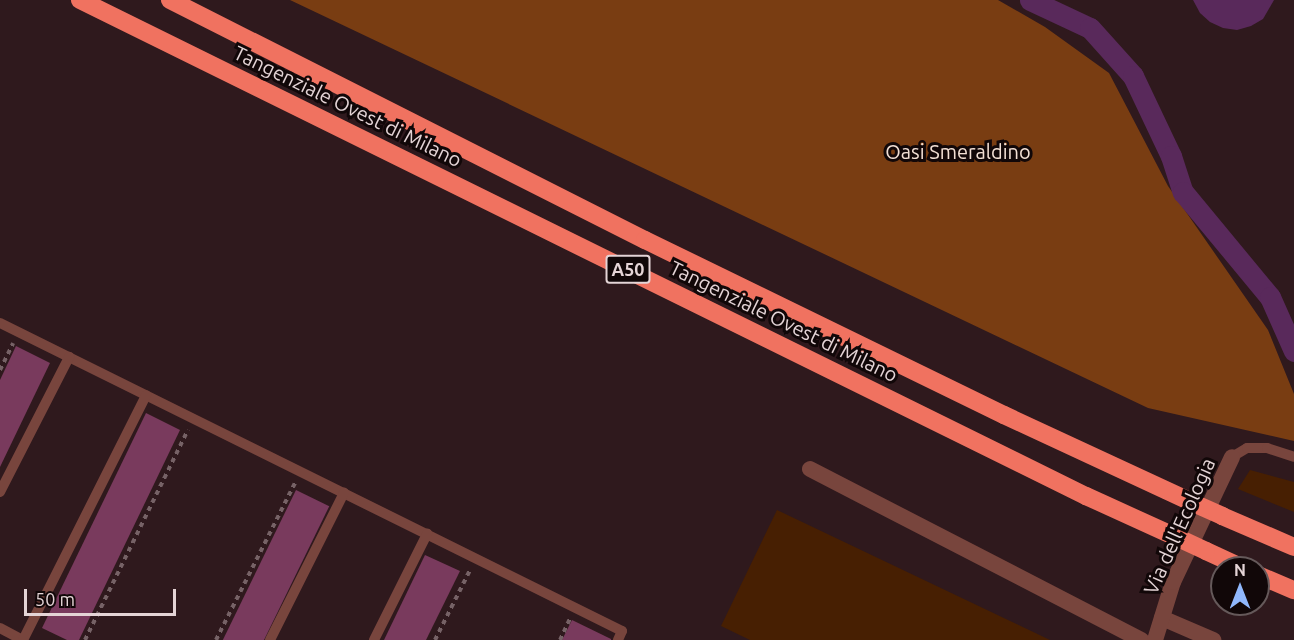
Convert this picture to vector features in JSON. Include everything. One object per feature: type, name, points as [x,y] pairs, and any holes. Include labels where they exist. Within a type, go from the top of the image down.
[{"type":"highway","name":"Tangenziale Ovest di Milano","points":[[80,0],[1086,496],[1217,556]]},
{"type":"highway","name":"Tangenziale Ovest di Milano","points":[[170,0],[645,240],[1004,415],[1294,547]]},
{"type":"highway","points":[[1270,580],[1294,590]]},
{"type":"street","name":"Via dell'Ecologia","points":[[1155,640],[1173,582],[1232,458]]},
{"type":"street","points":[[810,469],[1142,640]]},
{"type":"street","points":[[1162,618],[1213,640]]},
{"type":"lane","points":[[0,323],[622,631],[618,640]]},
{"type":"lane","points":[[0,492],[69,357]]},
{"type":"lane","points":[[0,628],[23,640],[146,395]]},
{"type":"lane","name":"Via dell'Ecologia","points":[[1232,458],[1247,448],[1267,448],[1294,458]]},
{"type":"lane","points":[[270,640],[344,493]]},
{"type":"lane","points":[[374,640],[427,534]]},
{"type":"path","points":[[0,370],[19,332]]},
{"type":"path","points":[[85,640],[193,419]]},
{"type":"path","points":[[216,640],[301,472]]},
{"type":"path","points":[[435,640],[475,558]]},
{"type":"path","points":[[560,640],[576,608]]},
{"type":"shaded area","points":[[1193,0],[1274,0],[1263,19],[1237,30],[1223,28],[1210,22],[1200,13]]},
{"type":"shaded area","points":[[1250,470],[1294,482],[1294,512],[1238,489]]},
{"type":"shaded area","points":[[777,510],[1050,640],[750,640],[721,626]]},
{"type":"green space","name":"Oasi Smeraldino","points":[[290,0],[998,0],[1045,27],[1109,73],[1168,186],[1268,330],[1294,394],[1294,441],[1148,408]]},
{"type":"building","points":[[16,346],[50,363],[0,467],[0,380]]},
{"type":"building","points":[[146,413],[180,430],[79,640],[67,640],[42,628]]},
{"type":"building","points":[[296,490],[329,506],[264,640],[223,640]]},
{"type":"building","points":[[425,555],[460,571],[426,640],[384,640]]},
{"type":"building","points":[[572,620],[611,639],[611,640],[562,640]]},
{"type":"waterway","points":[[1030,0],[1090,28],[1133,76],[1171,156],[1183,192],[1270,297],[1294,351]]}]
